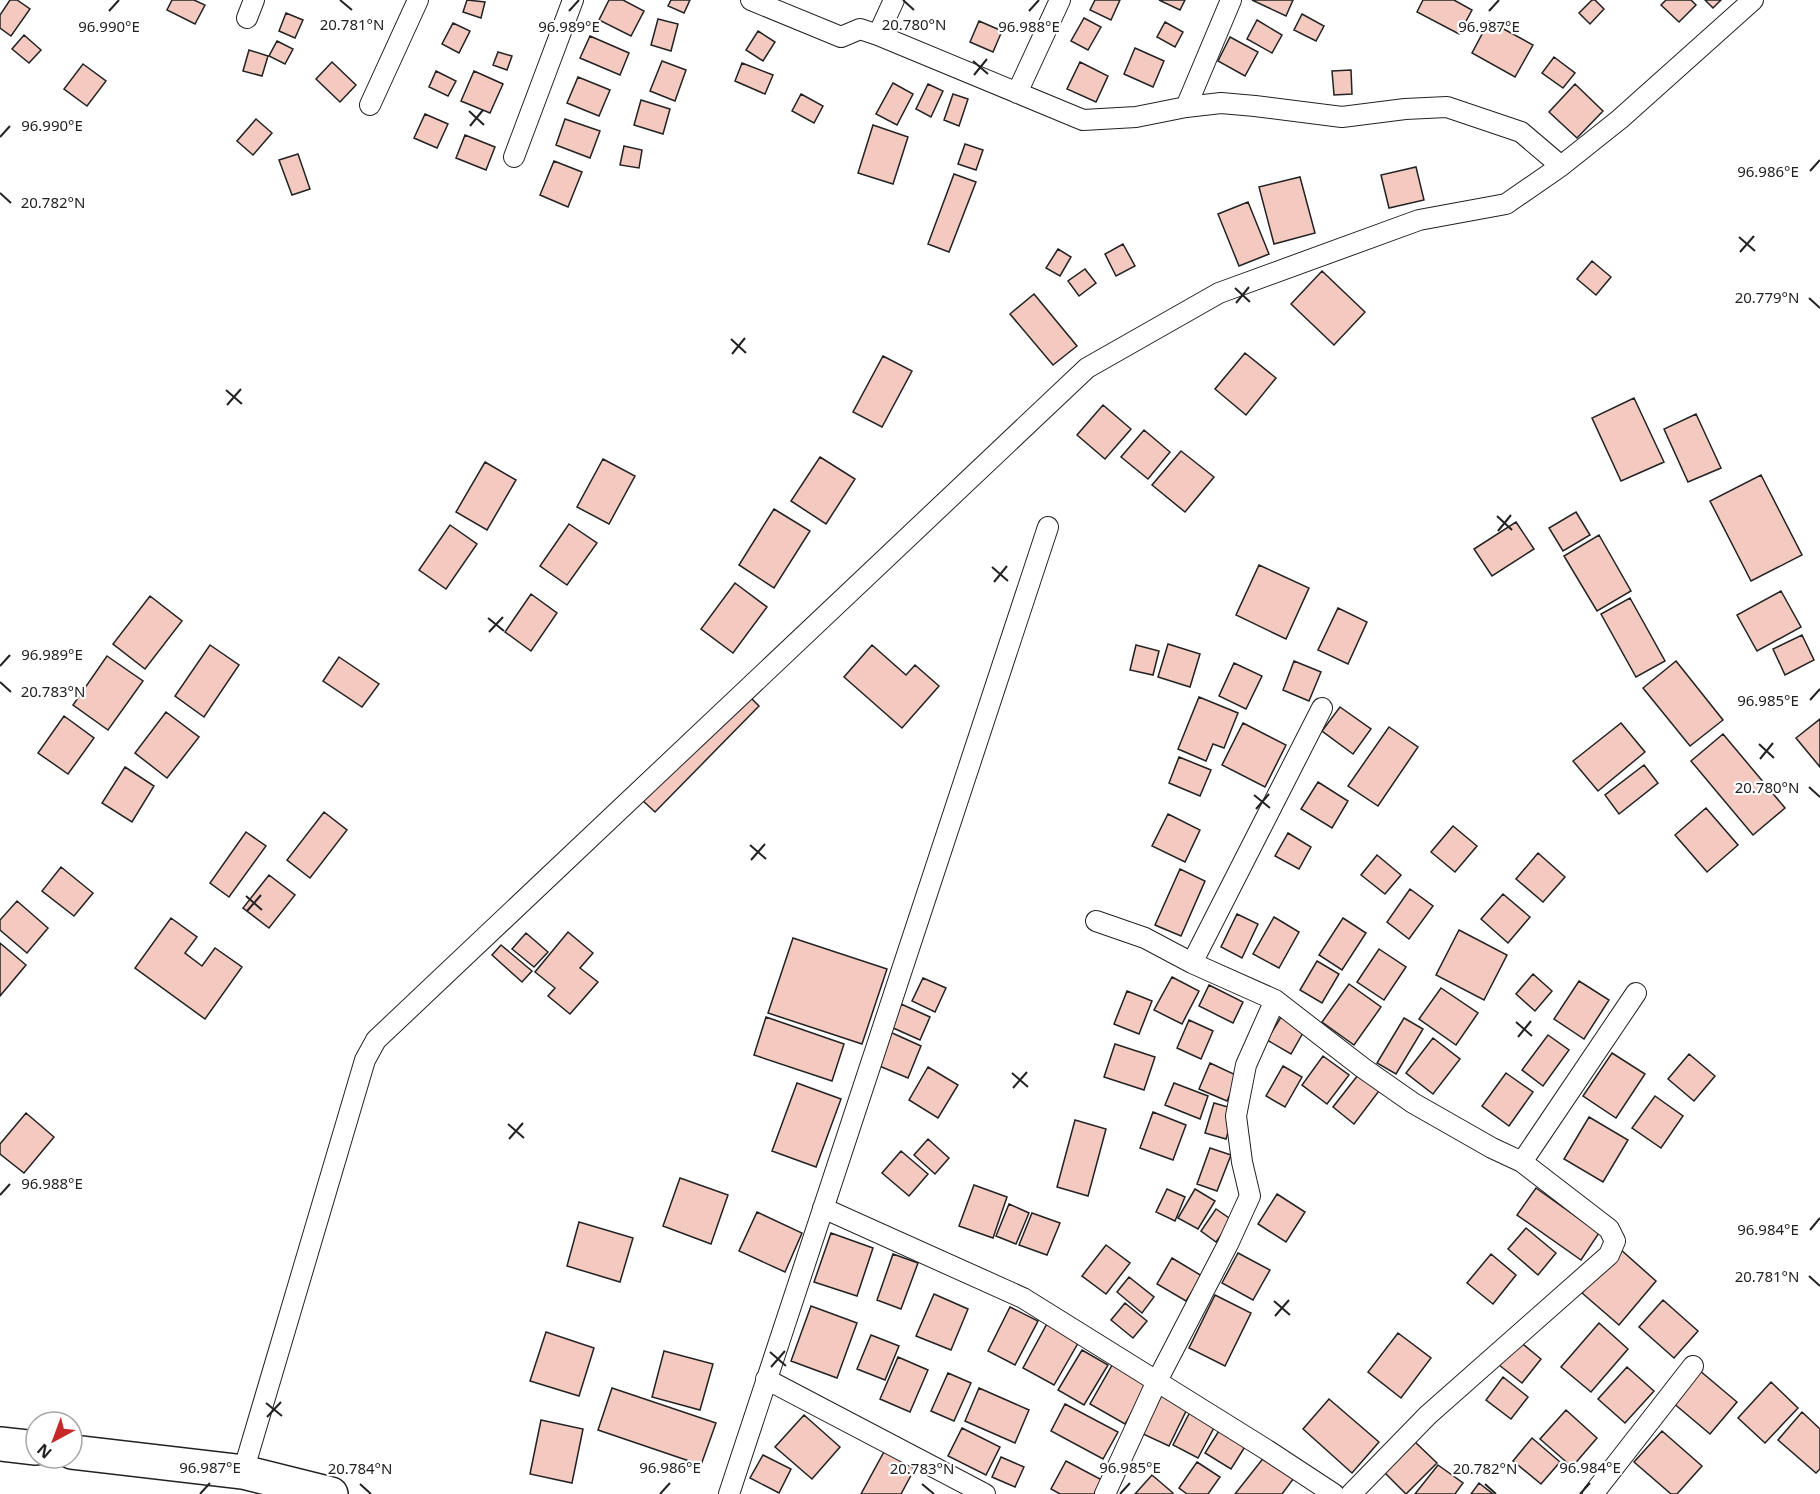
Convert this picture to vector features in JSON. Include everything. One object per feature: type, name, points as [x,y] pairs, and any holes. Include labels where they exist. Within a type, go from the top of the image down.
[{"type":"highway","points":[[0,1444],[24,1447]]},
{"type":"highway","points":[[84,1453],[243,1472],[331,1494]]},
{"type":"street","points":[[370,105],[418,0]]},
{"type":"street","points":[[514,157],[573,0]]},
{"type":"street","points":[[751,0],[841,37],[860,29],[878,35],[1083,120],[1136,117],[1221,103],[1342,117],[1405,109],[1447,107],[1521,132],[1562,166]]},
{"type":"street","points":[[878,35],[894,0]]},
{"type":"street","points":[[1017,93],[1060,0]]},
{"type":"street","points":[[1186,107],[1231,0]]},
{"type":"street","points":[[243,1472],[365,1060],[376,1040],[1087,368],[1219,294],[1419,220],[1506,204],[1562,166],[1620,119],[1753,0]]},
{"type":"street","points":[[729,1494],[1048,527]]},
{"type":"street","points":[[1192,963],[1322,708]]},
{"type":"street","points":[[1096,921],[1145,938],[1192,963],[1275,1000],[1413,1103],[1492,1148],[1522,1162],[1609,1229],[1616,1241],[1609,1255],[1428,1415],[1351,1494]]},
{"type":"street","points":[[1522,1162],[1636,993]]},
{"type":"street","points":[[1105,1494],[1157,1381],[1228,1244],[1250,1196],[1242,1162],[1236,1116],[1246,1065],[1275,1000]]},
{"type":"street","points":[[823,1208],[1023,1298],[1334,1494]]},
{"type":"street","points":[[1593,1494],[1693,1366]]},
{"type":"street","points":[[766,1379],[985,1494]]},
{"type":"building","points":[[10,0],[17,0],[30,9],[11,36],[0,28],[0,15]]},
{"type":"building","points":[[172,0],[194,0],[205,5],[195,24],[167,10]]},
{"type":"building","points":[[467,0],[485,2],[481,18],[463,12]]},
{"type":"building","points":[[609,0],[623,0],[644,11],[631,36],[599,20]]},
{"type":"building","points":[[671,0],[690,0],[684,13],[668,6]]},
{"type":"building","points":[[1095,0],[1120,0],[1111,20],[1090,10]]},
{"type":"building","points":[[1159,0],[1185,0],[1180,10]]},
{"type":"building","points":[[1252,0],[1293,0],[1286,16]]},
{"type":"building","points":[[1423,0],[1454,0],[1472,10],[1459,34],[1417,12]]},
{"type":"building","points":[[1592,0],[1604,9],[1590,24],[1579,13]]},
{"type":"building","points":[[1666,0],[1691,0],[1696,5],[1679,22],[1661,5]]},
{"type":"building","points":[[1705,0],[1721,0],[1713,8]]},
{"type":"building","points":[[286,13],[303,20],[295,38],[279,31]]},
{"type":"building","points":[[1302,14],[1324,26],[1316,41],[1294,30]]},
{"type":"building","points":[[1084,18],[1101,27],[1088,50],[1071,41]]},
{"type":"building","points":[[658,19],[678,24],[671,51],[651,45]]},
{"type":"building","points":[[1257,20],[1282,35],[1272,53],[1247,39]]},
{"type":"building","points":[[979,21],[1002,31],[993,52],[970,42]]},
{"type":"building","points":[[1489,21],[1533,45],[1515,77],[1472,53]]},
{"type":"building","points":[[1165,22],[1183,32],[1175,47],[1157,37]]},
{"type":"building","points":[[453,23],[470,31],[459,53],[442,44]]},
{"type":"building","points":[[758,31],[775,42],[763,61],[746,50]]},
{"type":"building","points":[[24,35],[41,50],[29,63],[12,49]]},
{"type":"building","points":[[590,36],[629,53],[620,75],[580,58]]},
{"type":"building","points":[[1230,37],[1258,52],[1245,76],[1218,61]]},
{"type":"building","points":[[277,41],[293,49],[285,64],[269,56]]},
{"type":"building","points":[[1135,48],[1164,61],[1153,87],[1124,74]]},
{"type":"building","points":[[249,50],[268,56],[262,76],[243,71]]},
{"type":"building","points":[[498,52],[512,56],[507,70],[493,65]]},
{"type":"building","points":[[1554,57],[1575,73],[1563,88],[1542,73]]},
{"type":"building","points":[[662,61],[686,70],[675,101],[650,91]]},
{"type":"building","points":[[332,62],[356,85],[340,102],[316,79]]},
{"type":"building","points":[[1080,62],[1108,76],[1096,102],[1067,89]]},
{"type":"building","points":[[742,63],[773,75],[765,94],[735,81]]},
{"type":"building","points":[[83,64],[106,81],[87,106],[64,89]]},
{"type":"building","points":[[1351,70],[1352,94],[1334,95],[1332,71]]},
{"type":"building","points":[[436,71],[456,81],[448,96],[429,87]]},
{"type":"building","points":[[474,71],[503,84],[490,113],[461,101]]},
{"type":"building","points":[[578,77],[610,90],[599,116],[567,103]]},
{"type":"building","points":[[893,83],[913,94],[897,125],[876,114]]},
{"type":"building","points":[[928,84],[943,91],[931,117],[916,109]]},
{"type":"building","points":[[1575,84],[1603,111],[1577,138],[1549,112]]},
{"type":"building","points":[[801,94],[823,106],[814,123],[792,111]]},
{"type":"building","points":[[953,94],[968,99],[959,126],[944,120]]},
{"type":"building","points":[[641,100],[670,109],[663,134],[634,125]]},
{"type":"building","points":[[425,114],[448,124],[437,148],[414,138]]},
{"type":"building","points":[[256,119],[272,133],[253,155],[237,141]]},
{"type":"building","points":[[565,119],[600,131],[590,158],[556,145]]},
{"type":"building","points":[[873,125],[908,137],[893,184],[858,173]]},
{"type":"building","points":[[465,135],[495,147],[486,170],[456,158]]},
{"type":"building","points":[[965,144],[983,150],[976,170],[958,164]]},
{"type":"building","points":[[624,146],[642,150],[639,168],[620,165]]},
{"type":"building","points":[[298,154],[310,189],[292,195],[279,160]]},
{"type":"building","points":[[554,161],[582,172],[568,207],[540,195]]},
{"type":"building","points":[[1416,167],[1424,200],[1389,208],[1381,175]]},
{"type":"building","points":[[954,174],[976,182],[949,252],[928,244]]},
{"type":"building","points":[[1300,177],[1315,233],[1274,244],[1259,187]]},
{"type":"building","points":[[1248,202],[1269,254],[1239,266],[1218,214]]},
{"type":"building","points":[[1123,244],[1135,266],[1116,276],[1105,254]]},
{"type":"building","points":[[1058,249],[1071,257],[1060,276],[1046,268]]},
{"type":"building","points":[[1592,261],[1611,277],[1596,295],[1577,279]]},
{"type":"building","points":[[1085,269],[1096,283],[1079,296],[1068,281]]},
{"type":"building","points":[[1322,271],[1365,312],[1334,345],[1291,304]]},
{"type":"building","points":[[1034,294],[1077,346],[1053,365],[1010,314]]},
{"type":"building","points":[[1245,353],[1276,378],[1246,415],[1215,389]]},
{"type":"building","points":[[883,356],[912,371],[882,427],[853,412]]},
{"type":"building","points":[[1634,398],[1664,462],[1621,481],[1592,418]]},
{"type":"building","points":[[1103,405],[1131,429],[1105,459],[1077,435]]},
{"type":"building","points":[[1696,414],[1721,468],[1688,482],[1664,429]]},
{"type":"building","points":[[1144,430],[1170,452],[1148,479],[1121,457]]},
{"type":"building","points":[[1181,451],[1214,477],[1185,512],[1152,485]]},
{"type":"building","points":[[820,457],[855,479],[826,524],[791,501]]},
{"type":"building","points":[[603,459],[635,476],[609,524],[577,507]]},
{"type":"building","points":[[485,462],[516,480],[487,530],[456,512]]},
{"type":"building","points":[[1761,475],[1802,555],[1751,581],[1710,501]]},
{"type":"building","points":[[774,509],[810,531],[774,588],[739,565]]},
{"type":"building","points":[[1576,512],[1590,535],[1563,551],[1549,528]]},
{"type":"building","points":[[1516,522],[1534,549],[1492,576],[1474,549]]},
{"type":"building","points":[[569,524],[597,543],[567,585],[540,566]]},
{"type":"building","points":[[450,525],[477,544],[446,589],[419,570]]},
{"type":"building","points":[[1599,535],[1631,591],[1597,611],[1564,556]]},
{"type":"building","points":[[1259,565],[1309,588],[1286,639],[1236,615]]},
{"type":"building","points":[[735,583],[767,607],[733,653],[701,629]]},
{"type":"building","points":[[1781,591],[1801,627],[1757,651],[1737,615]]},
{"type":"building","points":[[531,594],[557,613],[531,651],[505,632]]},
{"type":"building","points":[[150,596],[182,621],[145,669],[113,644]]},
{"type":"building","points":[[1630,598],[1665,661],[1636,677],[1601,614]]},
{"type":"building","points":[[1338,608],[1367,622],[1348,664],[1318,650]]},
{"type":"building","points":[[1802,635],[1814,660],[1785,675],[1773,649]]},
{"type":"building","points":[[1168,644],[1200,654],[1190,687],[1158,677]]},
{"type":"building","points":[[210,645],[239,665],[204,717],[175,696]]},
{"type":"building","points":[[872,645],[906,675],[915,665],[939,686],[902,728],[844,677]]},
{"type":"building","points":[[1136,645],[1159,651],[1153,675],[1130,670]]},
{"type":"building","points":[[107,656],[143,681],[108,730],[73,705]]},
{"type":"building","points":[[339,657],[379,684],[362,707],[323,681]]},
{"type":"building","points":[[1294,661],[1321,672],[1309,701],[1283,690]]},
{"type":"building","points":[[1676,661],[1723,720],[1690,746],[1643,688]]},
{"type":"building","points":[[1234,663],[1262,676],[1246,709],[1219,696]]},
{"type":"building","points":[[745,692],[759,706],[655,812],[641,799]]},
{"type":"building","points":[[1199,697],[1238,713],[1224,748],[1213,744],[1206,761],[1178,749]]},
{"type":"building","points":[[1340,707],[1371,729],[1353,754],[1322,731]]},
{"type":"building","points":[[166,712],[199,737],[167,778],[135,753]]},
{"type":"building","points":[[64,716],[94,738],[68,774],[38,753]]},
{"type":"building","points":[[1820,719],[1820,767],[1796,738]]},
{"type":"building","points":[[1243,723],[1286,745],[1265,787],[1222,765]]},
{"type":"building","points":[[1621,723],[1645,752],[1598,791],[1573,761]]},
{"type":"building","points":[[1389,727],[1418,747],[1378,806],[1348,786]]},
{"type":"building","points":[[1723,734],[1785,808],[1753,835],[1691,761]]},
{"type":"building","points":[[1179,757],[1211,770],[1200,796],[1169,783]]},
{"type":"building","points":[[1644,765],[1658,783],[1619,814],[1605,795]]},
{"type":"building","points":[[125,767],[154,786],[132,822],[102,803]]},
{"type":"building","points":[[1318,782],[1348,801],[1332,828],[1301,809]]},
{"type":"building","points":[[1706,808],[1738,845],[1707,872],[1675,835]]},
{"type":"building","points":[[324,812],[347,830],[310,878],[287,860]]},
{"type":"building","points":[[1168,814],[1200,830],[1185,862],[1152,846]]},
{"type":"building","points":[[1453,826],[1477,846],[1455,872],[1431,852]]},
{"type":"building","points":[[246,832],[266,846],[229,897],[210,883]]},
{"type":"building","points":[[1288,833],[1311,847],[1299,869],[1275,856]]},
{"type":"building","points":[[1538,853],[1565,877],[1543,902],[1516,879]]},
{"type":"building","points":[[1377,855],[1401,875],[1385,894],[1361,875]]},
{"type":"building","points":[[61,867],[93,893],[74,916],[42,891]]},
{"type":"building","points":[[1180,869],[1205,881],[1181,936],[1155,925]]},
{"type":"building","points":[[269,875],[295,895],[269,928],[243,908]]},
{"type":"building","points":[[1410,889],[1433,906],[1409,939],[1387,922]]},
{"type":"building","points":[[1503,894],[1530,917],[1508,943],[1481,919]]},
{"type":"building","points":[[17,901],[48,928],[27,953],[0,930],[0,920]]},
{"type":"building","points":[[1237,914],[1258,924],[1242,958],[1221,947]]},
{"type":"building","points":[[1274,917],[1299,932],[1279,968],[1253,954]]},
{"type":"building","points":[[171,918],[197,937],[185,953],[202,966],[215,948],[242,967],[205,1019],[135,968]]},
{"type":"building","points":[[1343,918],[1366,933],[1342,970],[1319,955]]},
{"type":"building","points":[[1459,930],[1507,955],[1484,1000],[1436,975]]},
{"type":"building","points":[[568,932],[593,953],[580,968],[598,982],[570,1014],[548,996],[555,988],[535,972]]},
{"type":"building","points":[[526,933],[548,952],[534,967],[512,949]]},
{"type":"building","points":[[793,938],[887,969],[862,1044],[768,1013]]},
{"type":"building","points":[[0,943],[26,965],[0,996]]},
{"type":"building","points":[[501,945],[532,971],[522,982],[492,955]]},
{"type":"building","points":[[1379,949],[1406,967],[1384,1000],[1357,982]]},
{"type":"building","points":[[1317,961],[1339,974],[1322,1003],[1300,990]]},
{"type":"building","points":[[1533,974],[1552,991],[1535,1011],[1516,994]]},
{"type":"building","points":[[1172,977],[1199,991],[1182,1024],[1154,1010]]},
{"type":"building","points":[[923,978],[946,988],[935,1012],[912,1001]]},
{"type":"building","points":[[1579,981],[1609,1000],[1584,1039],[1554,1019]]},
{"type":"building","points":[[1349,984],[1381,1007],[1354,1045],[1322,1022]]},
{"type":"building","points":[[1209,985],[1243,1002],[1233,1023],[1199,1006]]},
{"type":"building","points":[[1441,988],[1478,1013],[1456,1045],[1419,1019]]},
{"type":"building","points":[[1127,991],[1152,1001],[1139,1034],[1114,1024]]},
{"type":"building","points":[[901,1004],[930,1017],[920,1040],[891,1027]]},
{"type":"building","points":[[766,1017],[844,1044],[832,1081],[754,1055]]},
{"type":"building","points":[[1281,1017],[1304,1031],[1291,1054],[1267,1040]]},
{"type":"building","points":[[1404,1018],[1423,1029],[1396,1074],[1377,1063]]},
{"type":"building","points":[[1189,1020],[1213,1031],[1201,1059],[1177,1048]]},
{"type":"building","points":[[890,1032],[921,1046],[908,1078],[877,1065]]},
{"type":"building","points":[[1548,1035],[1569,1050],[1543,1086],[1522,1070]]},
{"type":"building","points":[[1433,1038],[1460,1059],[1433,1094],[1406,1073]]},
{"type":"building","points":[[1115,1044],[1155,1057],[1144,1090],[1104,1077]]},
{"type":"building","points":[[1612,1053],[1645,1074],[1616,1118],[1583,1096]]},
{"type":"building","points":[[1689,1054],[1715,1076],[1694,1101],[1668,1079]]},
{"type":"building","points":[[1323,1056],[1349,1075],[1327,1104],[1302,1085]]},
{"type":"building","points":[[1210,1063],[1238,1076],[1227,1101],[1199,1089]]},
{"type":"building","points":[[1283,1066],[1302,1077],[1285,1107],[1266,1096]]},
{"type":"building","points":[[928,1067],[958,1085],[938,1118],[909,1100]]},
{"type":"building","points":[[1506,1073],[1533,1092],[1509,1126],[1482,1106]]},
{"type":"building","points":[[1358,1075],[1379,1091],[1354,1124],[1333,1107]]},
{"type":"building","points":[[797,1083],[841,1099],[816,1167],[772,1151]]},
{"type":"building","points":[[1174,1083],[1208,1096],[1200,1119],[1165,1105]]},
{"type":"building","points":[[1655,1096],[1683,1116],[1661,1148],[1632,1128]]},
{"type":"building","points":[[1214,1103],[1235,1109],[1226,1139],[1205,1133]]},
{"type":"building","points":[[1153,1112],[1186,1125],[1173,1160],[1140,1148]]},
{"type":"building","points":[[26,1113],[54,1137],[24,1173],[0,1154],[0,1144]]},
{"type":"building","points":[[1589,1117],[1628,1140],[1603,1182],[1564,1159]]},
{"type":"building","points":[[1075,1120],[1106,1129],[1088,1196],[1057,1187]]},
{"type":"building","points":[[928,1139],[949,1158],[935,1174],[914,1155]]},
{"type":"building","points":[[1210,1148],[1231,1155],[1217,1191],[1197,1184]]},
{"type":"building","points":[[901,1151],[928,1174],[909,1196],[882,1173]]},
{"type":"building","points":[[680,1178],[728,1195],[711,1244],[663,1226]]},
{"type":"building","points":[[974,1185],[1007,1197],[993,1238],[959,1226]]},
{"type":"building","points":[[1536,1188],[1599,1233],[1581,1260],[1517,1215]]},
{"type":"building","points":[[1167,1189],[1185,1197],[1175,1221],[1156,1212]]},
{"type":"building","points":[[1195,1189],[1215,1201],[1198,1229],[1178,1218]]},
{"type":"building","points":[[1277,1194],[1305,1212],[1286,1242],[1258,1224]]},
{"type":"building","points":[[1009,1204],[1029,1213],[1016,1244],[996,1236]]},
{"type":"building","points":[[1216,1209],[1232,1220],[1216,1242],[1201,1231]]},
{"type":"building","points":[[757,1212],[802,1233],[785,1272],[739,1251]]},
{"type":"building","points":[[1032,1213],[1060,1223],[1047,1255],[1019,1245]]},
{"type":"building","points":[[579,1222],[633,1238],[620,1282],[567,1266]]},
{"type":"building","points":[[1526,1228],[1556,1253],[1538,1275],[1508,1249]]},
{"type":"building","points":[[831,1233],[873,1248],[857,1296],[814,1282]]},
{"type":"building","points":[[1106,1245],[1130,1263],[1106,1294],[1082,1276]]},
{"type":"building","points":[[1620,1249],[1656,1281],[1619,1325],[1582,1293]]},
{"type":"building","points":[[1238,1253],[1270,1270],[1253,1300],[1222,1283]]},
{"type":"building","points":[[893,1254],[918,1263],[901,1309],[877,1300]]},
{"type":"building","points":[[1491,1254],[1516,1275],[1493,1304],[1467,1283]]},
{"type":"building","points":[[1172,1258],[1202,1276],[1186,1301],[1157,1284]]},
{"type":"building","points":[[1129,1277],[1154,1297],[1142,1313],[1117,1292]]},
{"type":"building","points":[[934,1294],[968,1309],[951,1350],[916,1336]]},
{"type":"building","points":[[1215,1295],[1251,1313],[1225,1366],[1189,1348]]},
{"type":"building","points":[[1663,1300],[1698,1331],[1674,1358],[1639,1327]]},
{"type":"building","points":[[1125,1303],[1147,1321],[1133,1338],[1111,1320]]},
{"type":"building","points":[[811,1306],[857,1323],[837,1378],[791,1361]]},
{"type":"building","points":[[1010,1307],[1038,1321],[1015,1365],[988,1351]]},
{"type":"building","points":[[1049,1320],[1081,1338],[1054,1385],[1023,1368]]},
{"type":"building","points":[[1599,1323],[1628,1349],[1591,1392],[1561,1367]]},
{"type":"building","points":[[546,1332],[594,1348],[579,1396],[530,1381]]},
{"type":"building","points":[[1398,1333],[1431,1358],[1401,1398],[1368,1372]]},
{"type":"building","points":[[871,1335],[899,1346],[885,1380],[857,1369]]},
{"type":"building","points":[[1519,1341],[1541,1359],[1522,1383],[1499,1365]]},
{"type":"building","points":[[1082,1350],[1108,1365],[1084,1405],[1058,1390]]},
{"type":"building","points":[[664,1351],[713,1364],[700,1410],[652,1397]]},
{"type":"building","points":[[898,1357],[928,1370],[910,1412],[880,1399]]},
{"type":"building","points":[[1115,1360],[1150,1380],[1125,1424],[1090,1404]]},
{"type":"building","points":[[1627,1367],[1654,1391],[1625,1423],[1598,1399]]},
{"type":"building","points":[[1699,1370],[1737,1402],[1710,1434],[1672,1402]]},
{"type":"building","points":[[948,1373],[971,1383],[954,1421],[931,1411]]},
{"type":"building","points":[[1503,1377],[1528,1397],[1511,1419],[1486,1400]]},
{"type":"building","points":[[1771,1382],[1798,1408],[1765,1443],[1738,1418]]},
{"type":"building","points":[[612,1388],[716,1423],[701,1465],[598,1430]]},
{"type":"building","points":[[979,1388],[1029,1410],[1015,1443],[965,1421]]},
{"type":"building","points":[[1164,1390],[1190,1403],[1169,1446],[1143,1434]]},
{"type":"building","points":[[1329,1399],[1379,1442],[1352,1473],[1303,1429]]},
{"type":"building","points":[[1065,1404],[1118,1432],[1103,1459],[1051,1431]]},
{"type":"building","points":[[1192,1408],[1217,1422],[1198,1458],[1173,1445]]},
{"type":"building","points":[[1566,1410],[1597,1438],[1572,1467],[1540,1439]]},
{"type":"building","points":[[1802,1412],[1820,1429],[1820,1469],[1816,1473],[1778,1440]]},
{"type":"building","points":[[804,1415],[840,1447],[812,1479],[775,1447]]},
{"type":"building","points":[[541,1420],[583,1429],[572,1483],[530,1474]]},
{"type":"building","points":[[1222,1426],[1248,1442],[1231,1469],[1205,1453]]},
{"type":"building","points":[[962,1428],[1000,1447],[986,1475],[948,1456]]},
{"type":"building","points":[[1662,1431],[1702,1466],[1677,1494],[1671,1494],[1634,1462]]},
{"type":"building","points":[[1532,1438],[1560,1462],[1541,1484],[1513,1461]]},
{"type":"building","points":[[1414,1441],[1437,1463],[1406,1494],[1384,1472]]},
{"type":"building","points":[[885,1450],[916,1466],[901,1494],[861,1494]]},
{"type":"building","points":[[763,1455],[791,1469],[779,1493],[750,1478]]},
{"type":"building","points":[[1265,1456],[1294,1478],[1282,1494],[1235,1494]]},
{"type":"building","points":[[1001,1457],[1024,1467],[1015,1487],[992,1477]]},
{"type":"building","points":[[1066,1461],[1102,1480],[1094,1494],[1060,1494],[1051,1489]]},
{"type":"building","points":[[1197,1462],[1220,1477],[1208,1494],[1187,1494],[1179,1488]]},
{"type":"building","points":[[1438,1465],[1463,1483],[1455,1494],[1415,1494]]},
{"type":"building","points":[[1152,1475],[1173,1493],[1135,1494]]},
{"type":"building","points":[[1479,1483],[1493,1494],[1471,1494]]}]
